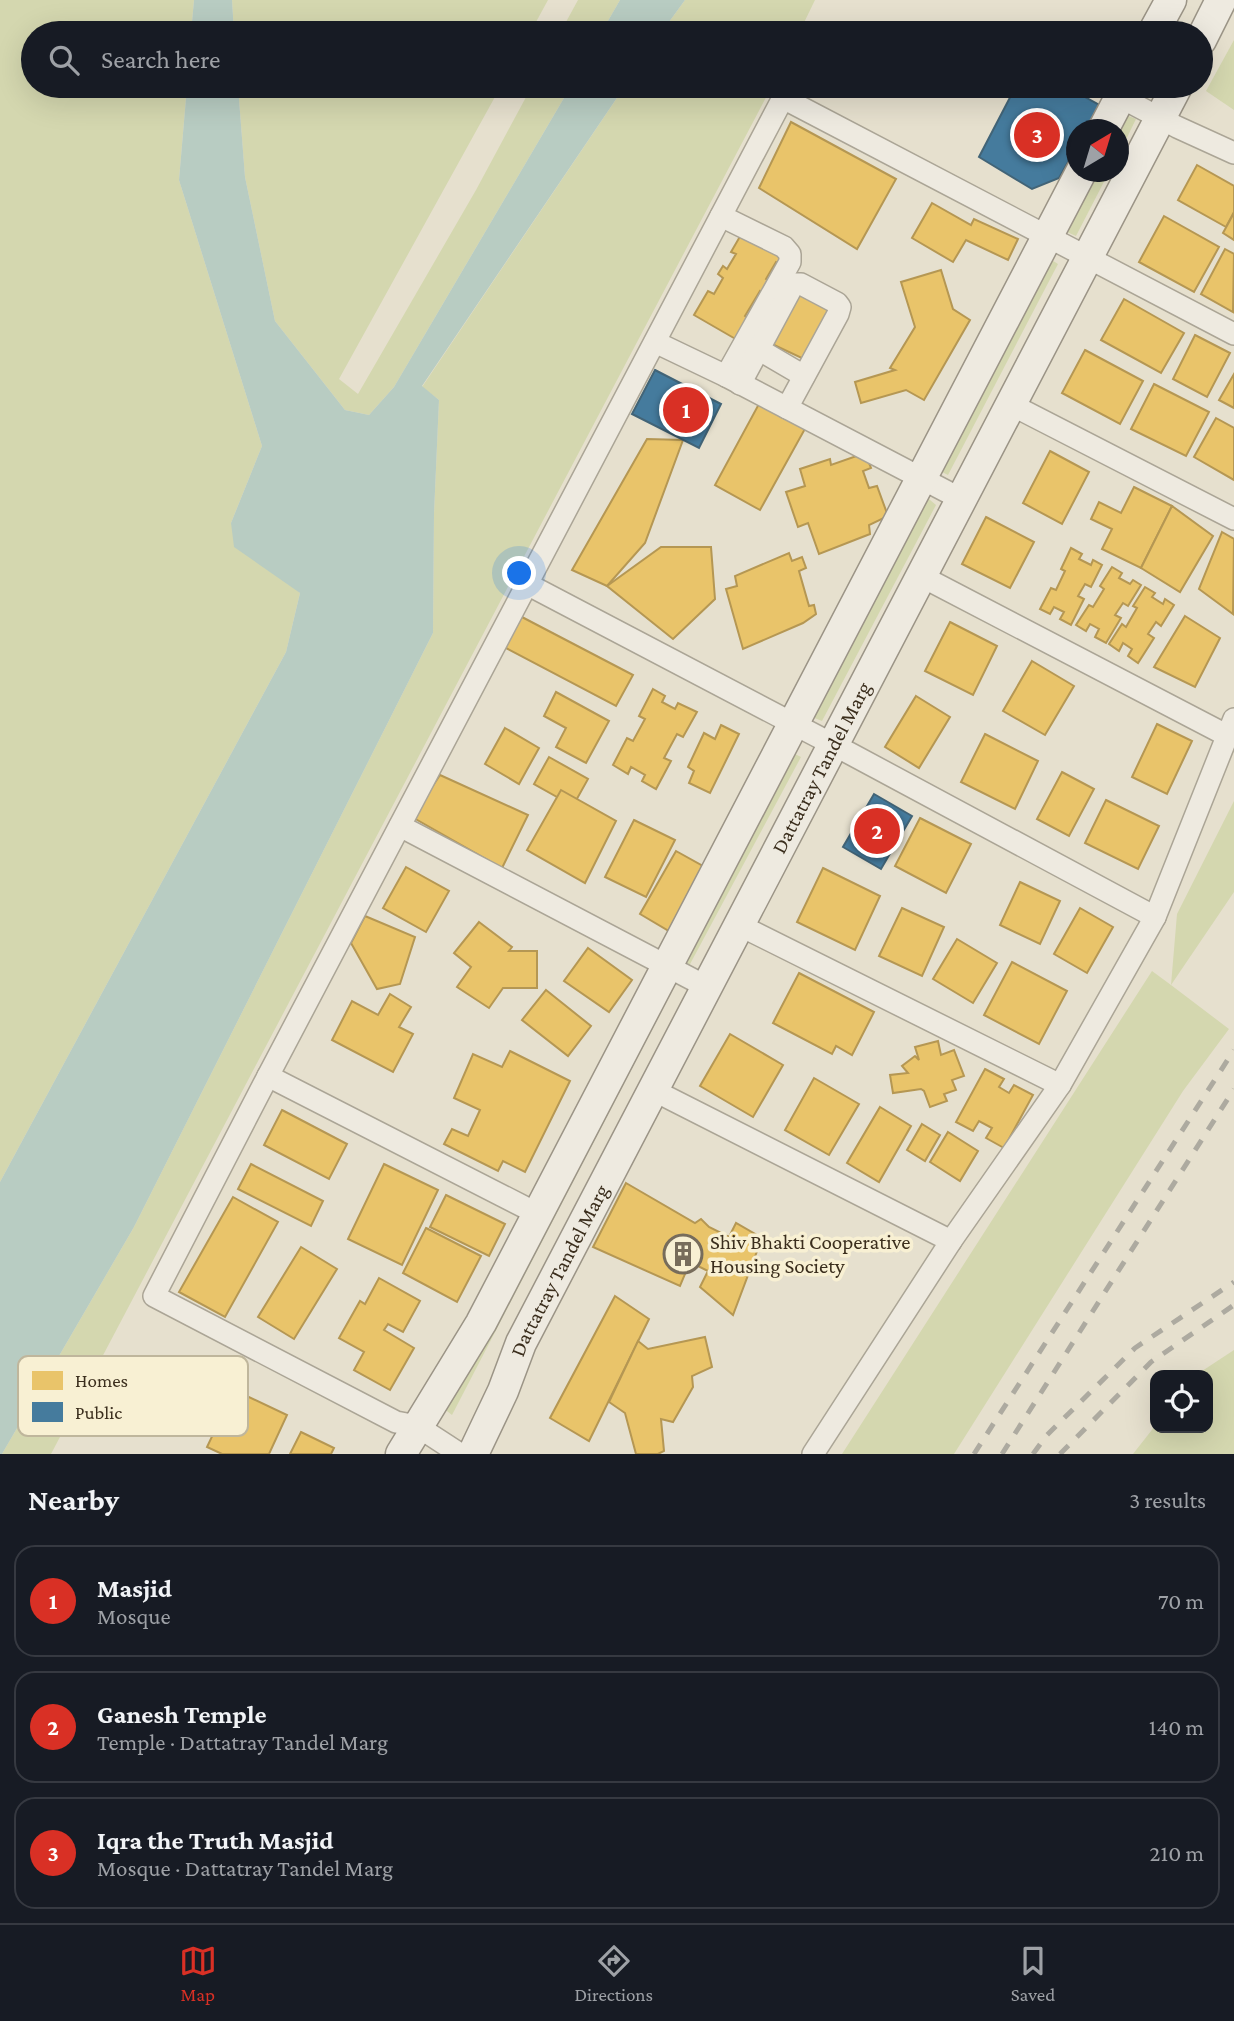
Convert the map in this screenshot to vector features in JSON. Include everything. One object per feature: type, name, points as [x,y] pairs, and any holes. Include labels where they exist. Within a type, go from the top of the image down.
[{"type":"main road","points":[[1160,21],[1171,0]]},
{"type":"main road","points":[[1211,21],[1222,0]]},
{"type":"main road","points":[[1109,119],[1120,98]]},
{"type":"main road","name":"Dattatray Tandel Marg","points":[[473,1454],[503,1391],[521,1343],[1171,98]]},
{"type":"main road","points":[[401,1454],[481,1323],[1076,182]]},
{"type":"street","points":[[460,1454],[417,1426],[396,1422],[154,1296],[783,98],[1234,334]]},
{"type":"street","points":[[1132,98],[1160,118],[1234,153]]},
{"type":"street","points":[[721,216],[784,247],[790,254],[790,262],[733,380]]},
{"type":"street","points":[[733,380],[758,349],[794,284],[801,284],[840,307],[787,408]]},
{"type":"street","points":[[655,342],[961,499]]},
{"type":"street","points":[[758,349],[804,376]]},
{"type":"street","points":[[1010,404],[1234,519]]},
{"type":"street","points":[[813,1454],[951,1241],[1060,1085],[1155,917],[1231,728],[921,576]]},
{"type":"street","points":[[527,584],[1155,917]]},
{"type":"street","points":[[400,826],[707,987]]},
{"type":"street","points":[[739,925],[1060,1085]]},
{"type":"street","points":[[268,1076],[538,1214]]},
{"type":"street","points":[[653,1090],[951,1241]]},
{"type":"green space","points":[[0,0],[194,0],[192,21],[21,21],[21,98],[186,98],[179,180],[262,446],[231,523],[300,593],[286,652],[0,1182]]},
{"type":"green space","points":[[232,0],[548,0],[537,21],[233,21]]},
{"type":"green space","points":[[578,0],[620,0],[608,21],[567,21]]},
{"type":"green space","points":[[685,0],[815,0],[805,21],[670,21]]},
{"type":"green space","points":[[1234,40],[1234,110],[1213,96],[1213,78]]},
{"type":"green space","points":[[239,98],[494,98],[339,379],[358,394],[476,190],[526,98],[564,98],[394,387],[369,415],[345,410],[275,321],[245,177]]},
{"type":"green space","points":[[617,98],[766,98],[103,1356],[59,1356],[134,1227],[433,633],[439,400],[422,387]]},
{"type":"green space","points":[[1121,113],[1136,119],[1129,133],[1129,119],[1121,119]]},
{"type":"green space","points":[[1085,182],[1104,182],[1076,236],[1060,229]]},
{"type":"green space","points":[[1047,257],[1058,264],[948,475],[936,469]]},
{"type":"green space","points":[[923,494],[936,505],[822,721],[807,715]]},
{"type":"green space","points":[[787,750],[801,757],[689,966],[679,959]]},
{"type":"green space","points":[[1234,801],[1234,892],[1171,985],[1177,914]]},
{"type":"green space","points":[[1152,971],[1229,1029],[1183,1091],[954,1454],[842,1454]]},
{"type":"green space","points":[[663,991],[671,993],[452,1415],[443,1408]]},
{"type":"green space","points":[[1234,1350],[1234,1454],[1133,1454],[1150,1432],[1213,1433],[1213,1370],[1204,1370]]},
{"type":"green space","points":[[18,1426],[18,1436],[60,1436],[51,1454],[2,1454]]},
{"type":"shaded area","points":[[194,0],[232,0],[233,21],[192,21]]},
{"type":"shaded area","points":[[620,0],[685,0],[670,21],[608,21]]},
{"type":"shaded area","points":[[186,98],[239,98],[245,177],[275,321],[345,410],[369,415],[394,387],[564,98],[617,98],[422,386],[439,400],[433,633],[134,1227],[59,1356],[18,1356],[18,1426],[0,1454],[0,1182],[286,652],[300,593],[234,547],[231,523],[262,446],[179,180]]},
{"type":"building: Homes","points":[[791,122],[896,179],[857,249],[759,188]]},
{"type":"building: Homes","points":[[1197,165],[1234,186],[1234,212],[1226,227],[1178,200]]},
{"type":"building: Homes","points":[[932,203],[971,225],[974,219],[1018,239],[1008,260],[966,240],[953,262],[912,238]]},
{"type":"building: Homes","points":[[1234,213],[1234,240],[1223,233]]},
{"type":"building: Homes","points":[[1164,216],[1219,247],[1194,292],[1139,262]]},
{"type":"building: Homes","points":[[742,233],[784,257],[780,264],[776,262],[766,279],[770,282],[763,293],[760,291],[745,316],[751,320],[739,341],[694,315],[708,291],[714,294],[723,278],[718,274],[723,266],[727,269],[736,254],[731,252]]},
{"type":"building: Homes","points":[[1225,249],[1234,254],[1233,312],[1201,294]]},
{"type":"building: Homes","points":[[941,270],[953,309],[970,320],[924,400],[906,390],[861,403],[855,382],[895,370],[890,368],[915,327],[901,282]]},
{"type":"building: Homes","points":[[798,290],[833,308],[808,361],[772,344]]},
{"type":"building: Homes","points":[[1124,299],[1184,333],[1161,373],[1101,340]]},
{"type":"building: Homes","points":[[1195,335],[1230,353],[1207,397],[1173,379]]},
{"type":"building: Homes","points":[[1085,350],[1143,381],[1120,424],[1062,393]]},
{"type":"building: Homes","points":[[1234,374],[1234,408],[1219,400]]},
{"type":"building: Homes","points":[[1154,384],[1209,412],[1186,456],[1131,429]]},
{"type":"building: Homes","points":[[760,402],[806,427],[760,510],[715,485]]},
{"type":"building: Homes","points":[[1216,418],[1234,428],[1234,480],[1194,457]]},
{"type":"building: Homes","points":[[647,439],[683,440],[645,543],[607,586],[572,570]]},
{"type":"building: Homes","points":[[1050,451],[1089,472],[1062,524],[1023,503]]},
{"type":"building: Homes","points":[[865,453],[871,468],[863,471],[869,488],[877,486],[888,516],[869,525],[870,534],[819,554],[808,523],[798,527],[786,492],[805,486],[800,469],[830,459],[831,465]]},
{"type":"building: Homes","points":[[1134,487],[1172,506],[1141,568],[1102,549],[1112,529],[1091,519],[1099,502],[1121,513]]},
{"type":"building: Homes","points":[[1172,506],[1213,536],[1180,592],[1141,568]]},
{"type":"building: Homes","points":[[986,517],[1034,542],[1010,588],[962,564]]},
{"type":"building: Homes","points":[[1222,532],[1234,539],[1233,614],[1199,589]]},
{"type":"building: Homes","points":[[661,547],[711,547],[715,599],[673,639],[607,586]]},
{"type":"building: Homes","points":[[1071,548],[1082,554],[1079,559],[1091,565],[1093,560],[1102,565],[1091,587],[1085,584],[1078,596],[1084,599],[1071,625],[1060,619],[1064,612],[1054,607],[1050,614],[1040,609],[1051,588],[1056,590],[1065,571],[1061,569]]},
{"type":"building: Homes","points":[[789,553],[792,561],[802,557],[806,568],[799,571],[809,606],[814,605],[816,614],[803,623],[743,649],[726,589],[737,586],[735,576]]},
{"type":"building: Homes","points":[[1112,567],[1122,573],[1119,578],[1130,584],[1133,580],[1141,585],[1128,606],[1123,603],[1115,615],[1121,618],[1106,643],[1095,637],[1099,629],[1090,624],[1086,631],[1076,625],[1089,605],[1093,607],[1104,589],[1100,586]]},
{"type":"building: Homes","points":[[1145,587],[1155,593],[1152,597],[1163,604],[1165,599],[1174,605],[1161,626],[1156,622],[1148,634],[1154,638],[1138,663],[1128,656],[1132,649],[1123,643],[1119,651],[1109,644],[1122,624],[1126,627],[1137,608],[1133,606]]},
{"type":"building: Homes","points":[[520,616],[633,675],[616,706],[504,647]]},
{"type":"building: Homes","points":[[1185,616],[1220,638],[1195,687],[1154,667]]},
{"type":"building: Homes","points":[[950,622],[997,646],[973,695],[925,671]]},
{"type":"building: Homes","points":[[1032,661],[1074,686],[1045,735],[1003,711]]},
{"type":"building: Homes","points":[[653,689],[665,696],[662,702],[675,709],[678,703],[697,712],[683,737],[677,734],[664,758],[671,761],[656,789],[642,781],[645,775],[631,767],[628,774],[613,765],[627,738],[633,741],[645,719],[639,716]]},
{"type":"building: Homes","points":[[556,692],[609,721],[586,763],[556,747],[566,728],[544,716]]},
{"type":"building: Homes","points":[[916,696],[950,717],[919,768],[885,747]]},
{"type":"building: Homes","points":[[1157,724],[1192,741],[1167,794],[1132,777]]},
{"type":"building: Homes","points":[[721,725],[739,734],[710,793],[689,783],[694,771],[688,767],[704,733],[715,739]]},
{"type":"building: Homes","points":[[505,728],[539,748],[519,784],[485,764]]},
{"type":"building: Homes","points":[[985,734],[1038,761],[1015,809],[961,782]]},
{"type":"building: Homes","points":[[549,757],[588,779],[573,806],[534,784]]},
{"type":"building: Homes","points":[[1062,772],[1094,789],[1069,836],[1037,819]]},
{"type":"building: Homes","points":[[440,775],[528,815],[502,868],[412,817]]},
{"type":"building: Homes","points":[[561,790],[616,821],[585,883],[527,850]]},
{"type":"building: Homes","points":[[1106,800],[1159,826],[1138,869],[1085,843]]},
{"type":"building: Homes","points":[[920,818],[971,844],[946,893],[895,866]]},
{"type":"building: Homes","points":[[634,820],[675,840],[646,897],[605,877]]},
{"type":"building: Homes","points":[[676,851],[710,870],[674,934],[640,914]]},
{"type":"building: Homes","points":[[406,867],[449,891],[426,932],[383,908]]},
{"type":"building: Homes","points":[[823,868],[880,896],[855,950],[797,922]]},
{"type":"building: Homes","points":[[1020,882],[1060,901],[1040,944],[1000,925]]},
{"type":"building: Homes","points":[[902,908],[944,927],[922,976],[879,956]]},
{"type":"building: Homes","points":[[1080,908],[1113,927],[1087,973],[1054,954]]},
{"type":"building: Homes","points":[[365,916],[415,937],[400,984],[377,989],[351,943]]},
{"type":"building: Homes","points":[[479,922],[512,947],[509,951],[537,951],[537,988],[503,988],[489,1008],[457,987],[471,967],[454,953]]},
{"type":"building: Homes","points":[[957,939],[997,963],[973,1003],[933,979]]},
{"type":"building: Homes","points":[[588,948],[632,980],[609,1012],[564,981]]},
{"type":"building: Homes","points":[[1012,962],[1067,991],[1039,1044],[984,1015]]},
{"type":"building: Homes","points":[[799,973],[874,1012],[852,1055],[836,1046],[832,1054],[773,1023]]},
{"type":"building: Homes","points":[[546,990],[591,1026],[568,1056],[522,1020]]},
{"type":"building: Homes","points":[[390,994],[411,1007],[399,1027],[413,1034],[393,1072],[332,1040],[352,1001],[378,1015]]},
{"type":"building: Homes","points":[[730,1034],[783,1065],[753,1117],[700,1086]]},
{"type":"building: Homes","points":[[938,1041],[941,1055],[954,1050],[964,1076],[952,1080],[956,1090],[944,1094],[947,1101],[930,1107],[921,1089],[893,1093],[890,1075],[908,1073],[902,1066],[915,1056],[919,1060],[915,1047]]},
{"type":"building: Homes","points":[[510,1051],[570,1081],[525,1172],[503,1161],[498,1171],[444,1144],[452,1129],[468,1136],[480,1110],[454,1098],[473,1054],[502,1067]]},
{"type":"building: Homes","points":[[985,1069],[1004,1079],[999,1087],[1009,1093],[1014,1085],[1033,1095],[1004,1148],[986,1138],[992,1128],[979,1121],[973,1131],[956,1122]]},
{"type":"building: Homes","points":[[814,1078],[859,1104],[829,1155],[785,1130]]},
{"type":"building: Homes","points":[[880,1107],[911,1126],[879,1182],[847,1163]]},
{"type":"building: Homes","points":[[282,1110],[347,1144],[329,1179],[264,1145]]},
{"type":"building: Homes","points":[[922,1124],[940,1135],[925,1161],[907,1150]]},
{"type":"building: Homes","points":[[948,1132],[978,1151],[960,1181],[930,1162]]},
{"type":"building: Homes","points":[[251,1164],[323,1201],[311,1226],[238,1189]]},
{"type":"building: Homes","points":[[384,1164],[438,1190],[402,1265],[348,1239]]},
{"type":"building: Homes","name":"Shiv Bhakti Cooperative Housing Society","points":[[626,1183],[695,1223],[701,1219],[709,1227],[729,1237],[736,1223],[762,1238],[733,1315],[700,1287],[708,1271],[690,1262],[680,1286],[593,1247]]},
{"type":"building: Homes","points":[[446,1195],[505,1224],[489,1256],[430,1227]]},
{"type":"building: Homes","points":[[233,1197],[278,1222],[225,1317],[179,1292]]},
{"type":"building: Homes","points":[[426,1228],[481,1256],[457,1302],[403,1273]]},
{"type":"building: Homes","points":[[301,1247],[337,1269],[294,1339],[258,1317]]},
{"type":"building: Homes","points":[[379,1278],[420,1301],[403,1332],[388,1324],[384,1330],[414,1348],[390,1390],[354,1370],[364,1352],[339,1338],[360,1301],[365,1304]]},
{"type":"building: Homes","points":[[615,1296],[649,1319],[589,1441],[550,1418]]},
{"type":"building: Homes","points":[[705,1337],[712,1367],[692,1376],[693,1387],[673,1422],[661,1419],[664,1451],[658,1454],[636,1454],[625,1413],[609,1402],[638,1341],[648,1349]]},
{"type":"building: Homes","points":[[248,1397],[287,1415],[269,1454],[222,1454],[207,1447],[212,1436],[248,1436]]},
{"type":"building: Homes","points":[[301,1432],[334,1448],[331,1454],[290,1454]]},
{"type":"building: Public","points":[[1010,98],[1087,98],[1101,106],[1093,119],[1066,119],[1066,166],[1059,178],[1032,189],[979,157]]},
{"type":"building: Public","points":[[655,370],[721,404],[699,448],[632,414]]},
{"type":"building: Public","points":[[874,794],[912,816],[881,869],[843,847]]},
{"type":"railway","points":[[974,1454],[1234,1050]]},
{"type":"railway","points":[[1002,1454],[1234,1089]]},
{"type":"railway","points":[[1033,1454],[1047,1435],[1135,1348],[1234,1282]]},
{"type":"railway","points":[[1060,1454],[1151,1362],[1234,1305]]},
{"type":"place","name":"Iqra the Truth Masjid","points":[[1037,135]]},
{"type":"place","name":"Masjid","points":[[686,410]]},
{"type":"place","name":"Ganesh Temple","points":[[877,831]]},
{"type":"place","name":"Shiv Bhakti Cooperative Housing Society","points":[[683,1254]]}]
